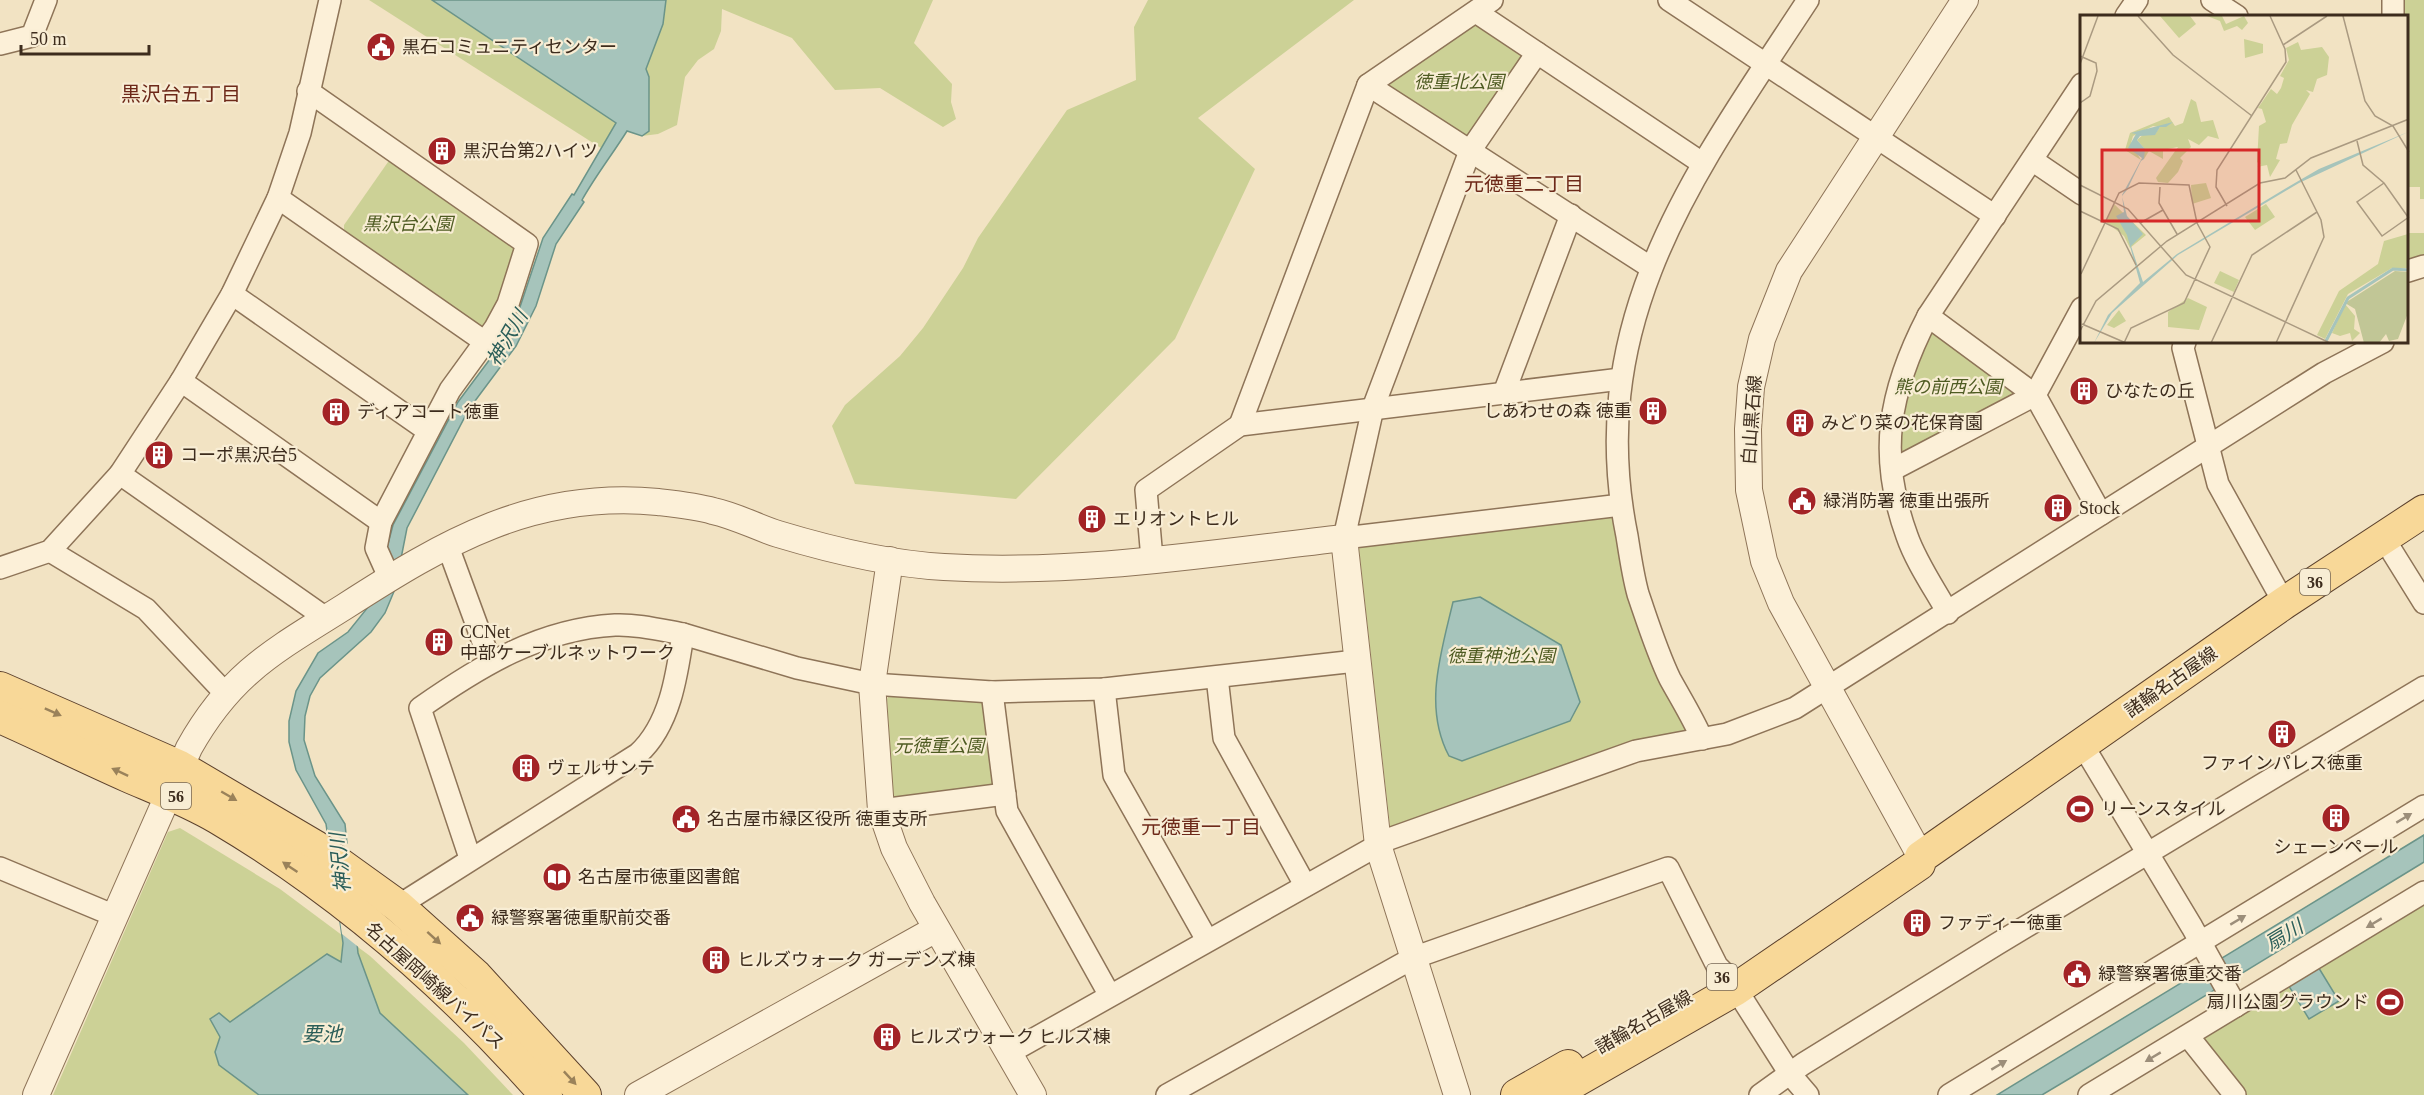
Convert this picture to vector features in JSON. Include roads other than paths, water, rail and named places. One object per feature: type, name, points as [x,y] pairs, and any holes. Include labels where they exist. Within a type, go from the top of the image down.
[{"type":"main road","name":"諸輪名古屋線","points":[[1551,1095],[1731,982],[1910,853],[1921,857],[2284,603],[2424,512]]},
{"type":"main road","name":"名古屋岡崎線バイパス","points":[[0,688],[175,780],[331,857],[398,906],[476,976],[585,1095]]},
{"type":"main road","name":"名古屋岡崎線バイパス","points":[[0,717],[175,780],[224,822],[362,919],[480,1023],[546,1095]]},
{"type":"main road","name":"諸輪名古屋線","points":[[1517,1095],[1731,982]]},
{"type":"street","points":[[0,44],[32,36],[46,0]]},
{"type":"street","points":[[0,568],[50,551],[120,474],[182,381],[232,294],[278,198],[300,134],[330,0]]},
{"type":"street","points":[[1670,0],[1995,216]]},
{"type":"street","points":[[1702,739],[1669,677],[1637,591],[1621,505],[1617,443],[1622,379],[1633,323],[1650,267],[1702,163],[1808,0]]},
{"type":"street","name":"白山黒石線","points":[[1921,857],[1781,603],[1764,561],[1749,490],[1748,429],[1751,387],[1762,339],[1789,272],[1874,137],[1965,0]]},
{"type":"street","points":[[2127,15],[2137,0]]},
{"type":"street","points":[[2212,0],[2235,15]]},
{"type":"street","points":[[2392,15],[2393,0]]},
{"type":"street","points":[[1240,426],[1368,85],[1484,6],[1537,53],[1702,163]]},
{"type":"street","points":[[1457,1095],[1378,845],[1344,537],[1373,408],[1470,151],[1537,53]]},
{"type":"street","points":[[1368,85],[1650,267]]},
{"type":"street","points":[[1948,613],[1907,537],[1892,470],[1891,419],[1897,390],[1907,356],[1928,316],[2080,87]]},
{"type":"street","points":[[308,91],[527,244],[508,304],[450,390],[381,522],[376,548],[389,577]]},
{"type":"street","points":[[2032,160],[2080,193]]},
{"type":"street","points":[[278,198],[484,342]]},
{"type":"street","points":[[1504,393],[1571,215]]},
{"type":"street","points":[[2409,271],[2424,266]]},
{"type":"street","points":[[232,294],[428,431]]},
{"type":"street","points":[[1892,470],[2035,395],[2080,312]]},
{"type":"street","points":[[1928,316],[2035,395],[2101,514]]},
{"type":"street","points":[[2184,344],[2183,348],[2218,484],[2284,603]]},
{"type":"street","points":[[1009,1053],[1109,994],[1378,845],[1636,750],[1727,734],[1795,708],[2324,373],[2379,344]]},
{"type":"street","points":[[1152,559],[1146,490],[1240,426],[1622,379]]},
{"type":"street","points":[[182,381],[381,522]]},
{"type":"street","points":[[120,474],[326,618]]},
{"type":"street","points":[[36,1095],[175,780],[205,720],[225,693],[262,659],[389,577],[447,544],[518,515],[560,504],[613,500],[658,502],[713,511],[779,534],[890,560],[942,567],[1034,570],[1152,559],[1621,505]]},
{"type":"street","points":[[2383,537],[2424,603]]},
{"type":"street","points":[[447,544],[490,661]]},
{"type":"street","points":[[50,551],[146,609],[225,693]]},
{"type":"street","points":[[890,560],[872,684],[881,810],[894,848],[936,928],[1033,1095]]},
{"type":"street","points":[[470,858],[420,708],[490,661],[532,641],[573,630],[616,625],[683,634],[797,668],[872,684],[992,692],[1104,689],[1356,661]]},
{"type":"street","points":[[398,906],[470,858],[639,754],[662,724],[683,634]]},
{"type":"street","points":[[1217,677],[1224,738],[1305,885]]},
{"type":"street","points":[[1760,1095],[1790,1074],[2147,853],[2424,687]]},
{"type":"street","points":[[1104,689],[1114,774],[1207,940]]},
{"type":"street","points":[[992,692],[1007,811],[1109,994]]},
{"type":"street","points":[[2082,744],[2231,997]]},
{"type":"street","points":[[881,810],[1005,794]]},
{"type":"street","points":[[1949,1095],[2205,952],[2424,806]]},
{"type":"street","points":[[0,868],[115,916]]},
{"type":"street","points":[[1167,1095],[1413,958],[1668,868],[1716,966],[1731,982],[1790,1074],[1808,1095]]},
{"type":"street","points":[[2089,1095],[2188,1036],[2231,997],[2424,892]]},
{"type":"street","points":[[638,1095],[936,928]]},
{"type":"street","points":[[2188,1036],[2235,1095]]},
{"type":"water","points":[[432,0],[666,0],[663,24],[646,69],[649,77],[649,131],[642,136],[627,131],[556,244],[536,306],[516,346],[469,409],[407,528],[395,589],[385,613],[371,632],[320,678],[310,696],[305,716],[304,740],[315,776],[345,824],[358,953],[380,1013],[468,1095],[259,1095],[219,1065],[215,1052],[220,1037],[210,1019],[219,1013],[230,1022],[327,954],[341,962],[343,943],[326,824],[296,770],[289,742],[289,721],[296,691],[318,653],[348,632],[373,601],[393,525],[458,402],[493,355],[519,310],[543,238],[572,194],[574,195],[616,123]]},
{"type":"water","points":[[1480,597],[1561,645],[1580,702],[1570,721],[1462,761],[1449,756],[1441,737],[1437,718],[1437,680],[1453,602]]},
{"type":"water","name":"扇川","points":[[2424,835],[2424,862],[2072,1077],[2042,1095],[1997,1095]]},
{"type":"water","points":[[2317,965],[2339,1001],[2309,1019],[2287,983]]},
{"type":"place","name":"黒石コミュニティセンター","points":[[381,47]]},
{"type":"place","name":"黒沢台第2ハイツ","points":[[442,151]]},
{"type":"place","name":"ひなたの丘","points":[[2084,391]]},
{"type":"place","name":"しあわせの森 徳重","points":[[1653,411]]},
{"type":"place","name":"ディアコート徳重","points":[[336,412]]},
{"type":"place","name":"みどり菜の花保育園","points":[[1800,423]]},
{"type":"place","name":"コーポ黒沢台5","points":[[159,455]]},
{"type":"place","name":"緑消防署 徳重出張所","points":[[1802,501]]},
{"type":"place","name":"Stock","points":[[2058,508]]},
{"type":"place","name":"エリオントヒル","points":[[1092,519]]},
{"type":"place","name":"CCNet 中部ケーブルネットワーク","points":[[439,642]]},
{"type":"place","name":"ファインパレス徳重","points":[[2282,734]]},
{"type":"place","name":"ヴェルサンテ","points":[[526,768]]},
{"type":"place","name":"リーンスタイル","points":[[2080,809]]},
{"type":"place","name":"シェーンペール","points":[[2336,818]]},
{"type":"place","name":"名古屋市緑区役所 徳重支所","points":[[686,819]]},
{"type":"place","name":"名古屋市徳重図書館","points":[[557,877]]},
{"type":"place","name":"緑警察署徳重駅前交番","points":[[470,918]]},
{"type":"place","name":"ファディー徳重","points":[[1917,923]]},
{"type":"place","name":"ヒルズウォーク ガーデンズ棟","points":[[716,960]]},
{"type":"place","name":"緑警察署徳重交番","points":[[2077,974]]},
{"type":"place","name":"扇川公園グラウンド","points":[[2390,1002]]},
{"type":"place","name":"ヒルズウォーク ヒルズ棟","points":[[887,1037]]},
{"type":"district","name":"黒沢台五丁目","points":[[181,94]]},
{"type":"district","name":"元徳重二丁目","points":[[1524,184]]},
{"type":"district","name":"元徳重一丁目","points":[[1201,827]]},
{"type":"park label","name":"徳重北公園","points":[[1459,82]]},
{"type":"park label","name":"黒沢台公園","points":[[408,224]]},
{"type":"park label","name":"熊の前西公園","points":[[1948,387]]},
{"type":"park label","name":"徳重神池公園","points":[[1501,656]]},
{"type":"park label","name":"元徳重公園","points":[[939,746]]},
{"type":"water label","name":"神沢川","points":[[507,338]]},
{"type":"water label","name":"神沢川","points":[[340,863]]},
{"type":"water label","name":"要池","points":[[322,1034]]}]
